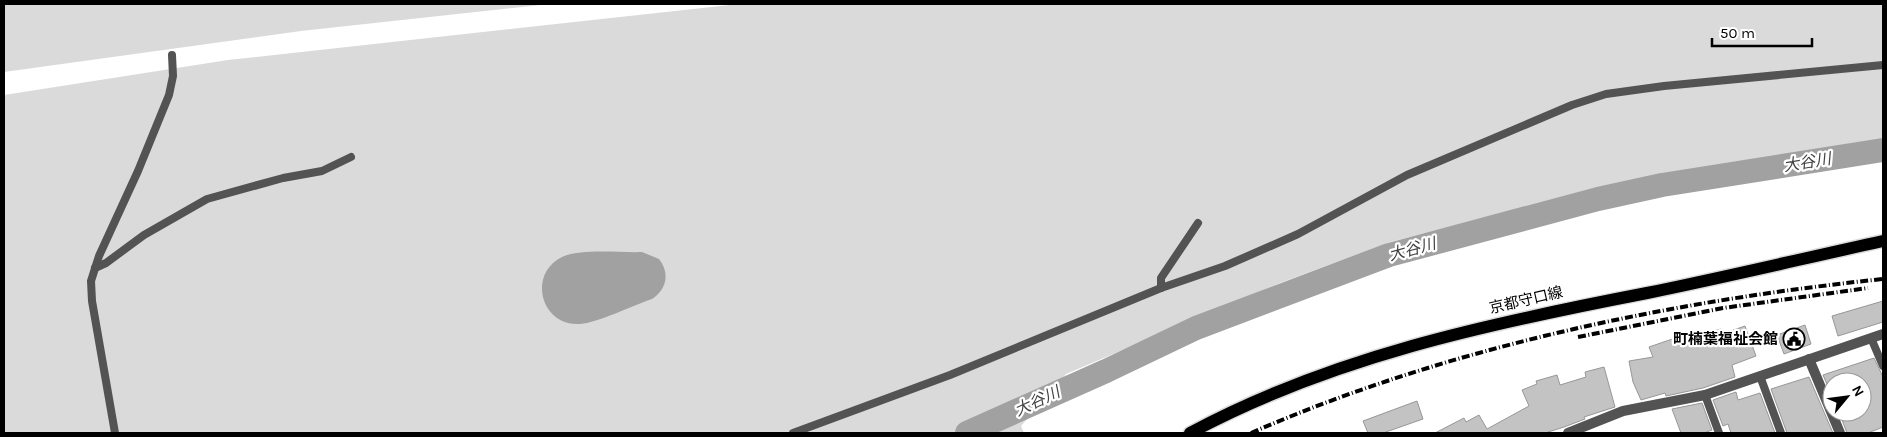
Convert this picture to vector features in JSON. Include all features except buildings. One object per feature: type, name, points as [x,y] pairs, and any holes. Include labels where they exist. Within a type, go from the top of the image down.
[{"type":"main road","name":"京都守口線","points":[[1190,433],[1227,413],[1319,375],[1453,334],[1556,309],[1648,292],[1883,241]]},
{"type":"street","points":[[1568,433],[1623,411],[1705,395],[1883,334]]},
{"type":"street","points":[[1809,359],[1840,433]]},
{"type":"lane","points":[[115,433],[92,301],[91,281],[169,95],[173,76],[172,54]]},
{"type":"lane","points":[[793,433],[950,375],[1161,288],[1225,266],[1298,234],[1408,175],[1572,104],[1606,94],[1664,86],[1883,65]]},
{"type":"lane","points":[[95,268],[106,263],[144,235],[207,199],[283,178],[322,171],[351,157]]},
{"type":"lane","points":[[1161,288],[1161,278],[1198,223]]},
{"type":"lane","points":[[1872,338],[1883,366]]},
{"type":"lane","points":[[1760,376],[1781,433]]},
{"type":"lane","points":[[1705,395],[1719,433]]},
{"type":"shaded area","points":[[4,4],[550,4],[301,31],[4,72]]},
{"type":"shaded area","points":[[739,4],[1883,4],[1883,140],[1613,185],[1390,242],[1280,283],[1066,374],[1021,426],[1024,433],[4,433],[4,95],[228,60]]},
{"type":"shaded area","points":[[590,252],[642,252],[659,259],[665,270],[664,286],[652,299],[606,317],[580,324],[567,323],[556,317],[548,309],[543,298],[542,286],[545,275],[551,265],[562,257],[570,254]]},
{"type":"waterway","name":"大谷川","points":[[967,433],[1106,371],[1196,328],[1389,255],[1598,199],[1662,185],[1883,150]]},
{"type":"railway","points":[[1251,433],[1326,403],[1403,376],[1481,352],[1561,332],[1722,300],[1883,279]]},
{"type":"railway","points":[[1578,337],[1723,308],[1868,288]]},
{"type":"place","name":"町楠葉福祉会館","points":[[1794,339]]}]
